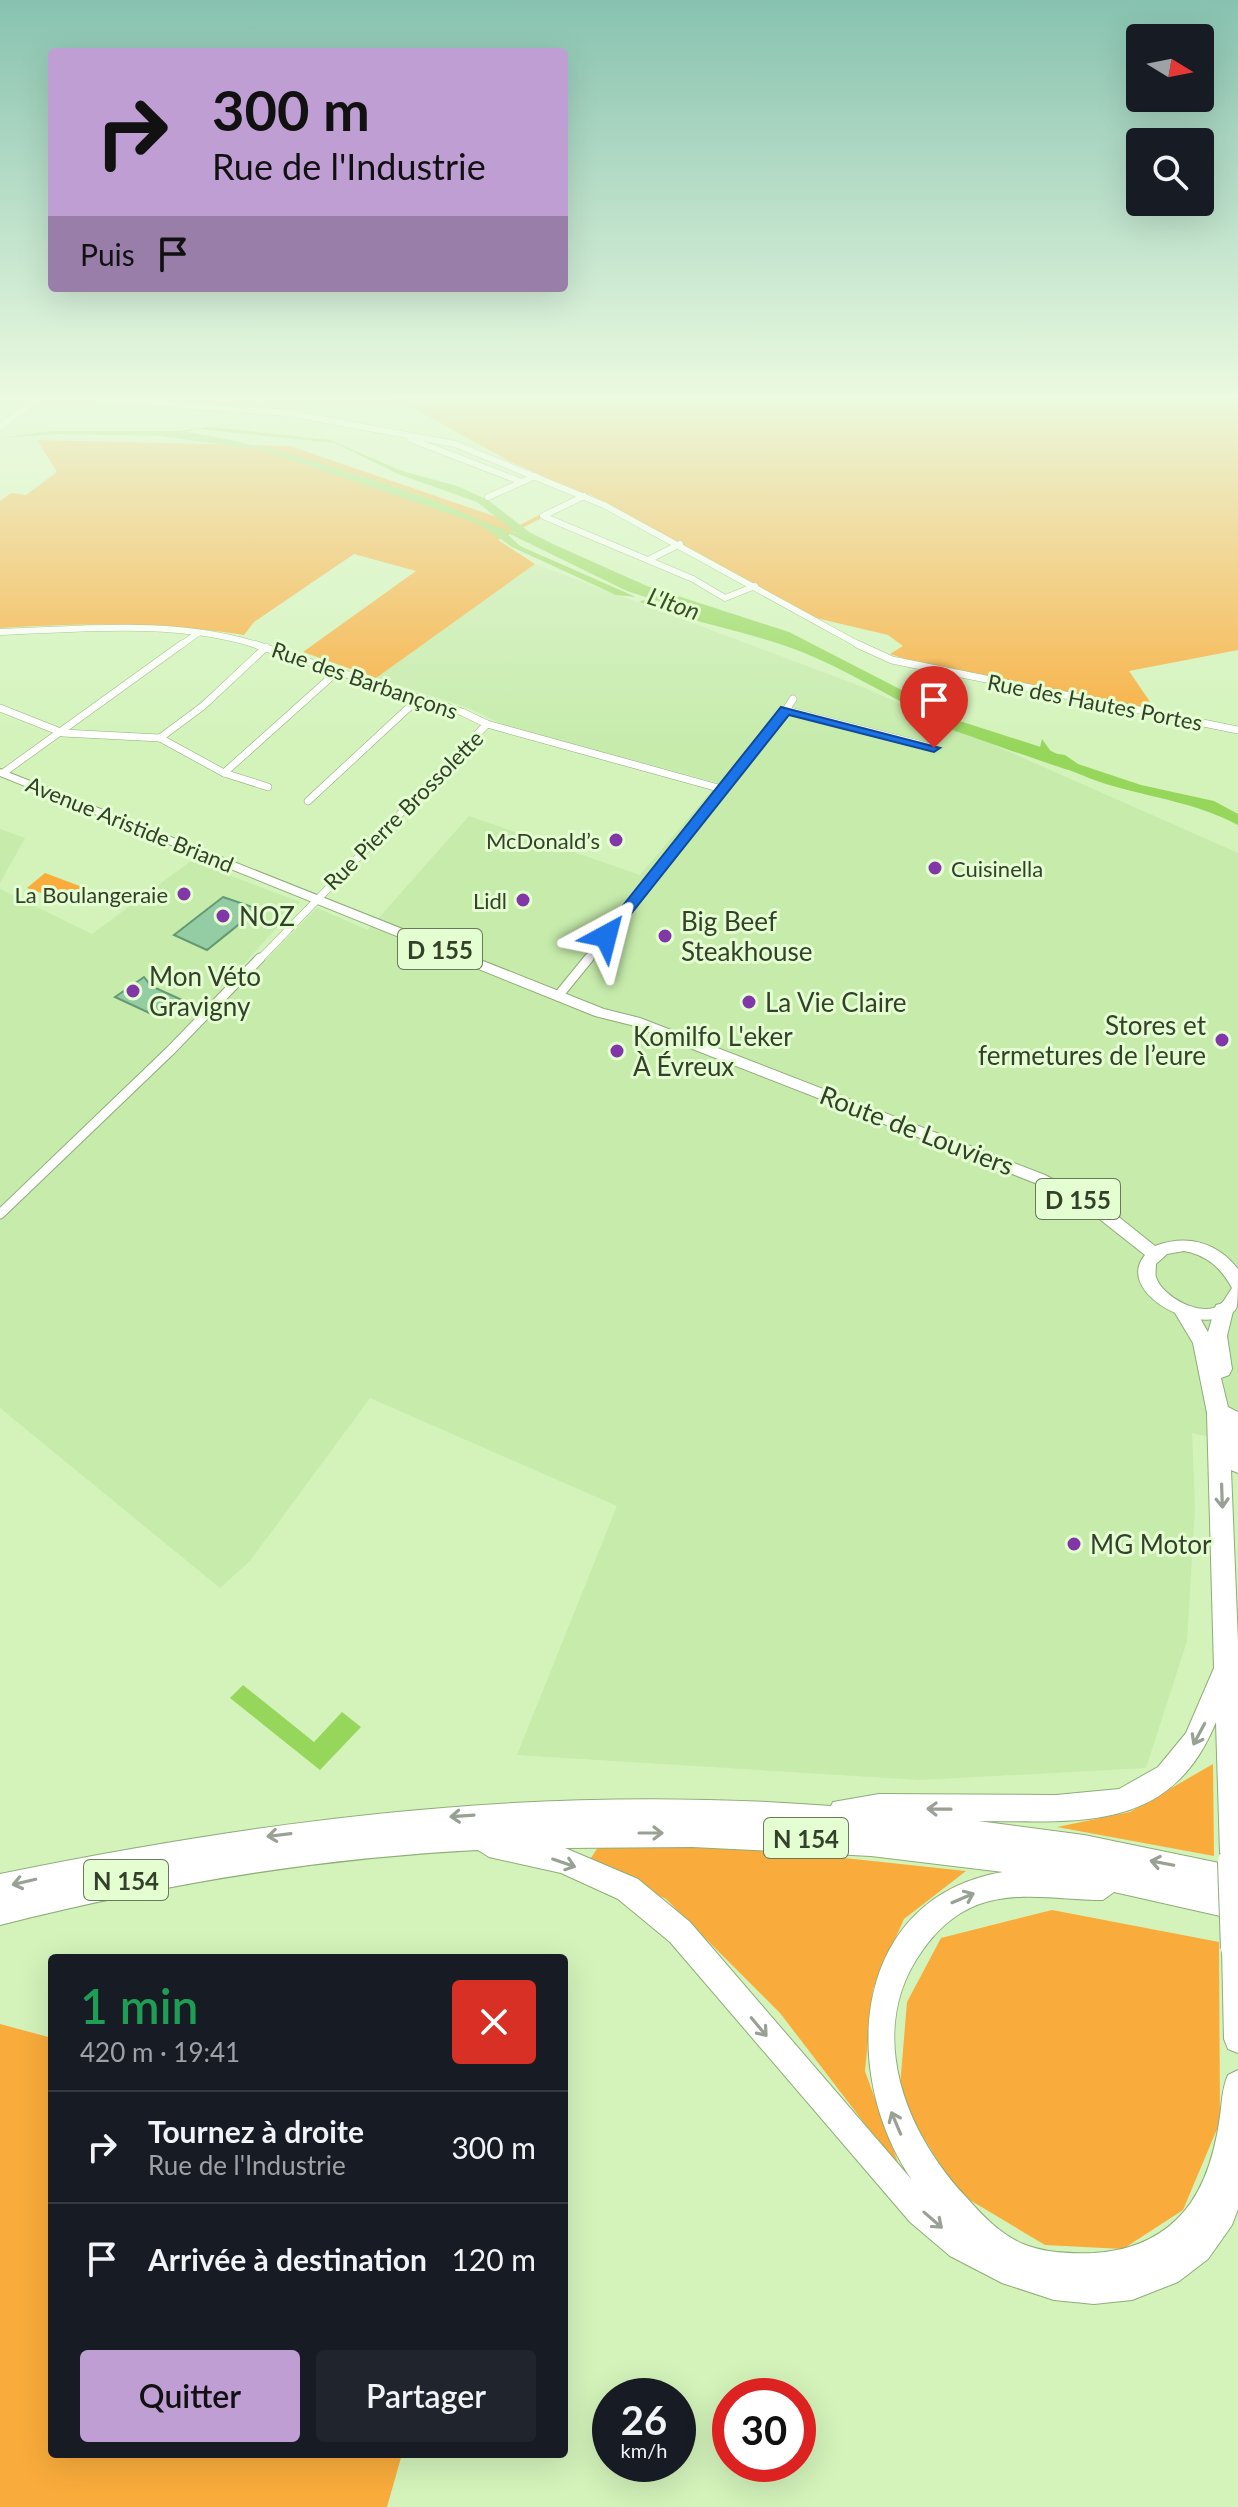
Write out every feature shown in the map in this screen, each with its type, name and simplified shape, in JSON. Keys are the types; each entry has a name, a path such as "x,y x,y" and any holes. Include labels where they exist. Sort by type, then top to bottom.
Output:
{"highway":[{"path":"1223,1311 1217,1336 1238,1463"},
{"path":"1185,1313 1203,1342 1218,1413 1238,2039"},
{"path":"1238,1613 1238,1729"},
{"path":"791,1816 879,1807 1056,1808 1122,1802 1167,1776 1195,1742 1214,1705 1227,1661"},
{"name":"N 154","path":"0,1888 169,1852 357,1825 543,1811 722,1812 791,1816 1082,1848 1238,1880"},
{"name":"N 154","path":"0,1911 187,1868 358,1845 461,1838 712,1833 837,1839 962,1852 1147,1885 1238,1906"},
{"path":"461,1838 562,1860 628,1889 680,1932 894,2183 929,2218 970,2251 1030,2281 1089,2291 1140,2283 1182,2264 1213,2229 1238,2168"},
{"path":"1147,1885 1071,1887 1026,1883 988,1888 953,1901 925,1924 901,1957 887,1993 880,2039 882,2082 895,2125 930,2182 983,2238 1007,2253 1037,2265 1064,2270 1131,2265 1171,2245 1204,2214 1223,2176 1235,2136 1238,2085"}],"main road":[{"name":"Avenue Aristide Briand","path":"1,772 561,992 600,1013 621,1016 799,1084"},
{"name":"Route de Louviers","path":"799,1084 1040,1179 1099,1210 1155,1254"},
{"path":"1238,1284 1227,1264 1206,1250 1177,1246 1155,1254 1149,1261 1148,1280 1163,1301 1185,1313 1204,1315 1223,1311 1238,1292"}],"street":[{"path":"543,516 693,579 725,598 755,586"},
{"name":"Rue des Hautes Portes","path":"624,516 680,544 841,637 906,665 1238,730"},
{"path":"648,560 680,544"},
{"name":"Rue des Barbançons","path":"0,632 99,626 198,633 266,647 462,712 487,724 722,789"},
{"path":"1,772 63,733 198,633"},
{"path":"160,738 203,706 266,647"},
{"path":"224,773 339,670"},
{"path":"308,801 418,699"},
{"path":"561,992 793,699"},
{"path":"0,708 63,733 160,738 224,773 268,787"},
{"path":"786,710 934,748"},
{"name":"Rue Pierre Brossolette","path":"0,1214 171,1050 487,724"}],"shaded area":[{"path":"0,516 494,516 520,525 537,516 545,516 498,540 535,564 376,678 303,652 416,571 354,554 254,622 244,635 122,625 0,628"},
{"path":"629,516 1238,516 1238,650 1129,671 1157,712 930,667 890,654 903,646 888,635 816,618"},
{"path":"535,564 858,685 1238,853 1238,1443 1192,1433 1195,1507 1187,1641 1146,1768 920,1780 517,1755 617,1506 370,1398 250,1561 220,1588 0,1408 0,889 92,934 191,861 300,902 222,988 233,993 317,908 368,930 469,816 640,875 718,783 506,726 469,708 376,678"},
{"path":"0,829 25,838 0,883"},
{"path":"45,873 85,888 67,902 27,888"},
{"path":"1213,1764 1214,1856 1057,1827 1130,1812"},
{"path":"600,1844 779,1851 966,1871 904,1919 873,1989 865,2071 901,2171 780,2013 666,1899 589,1861"},
{"path":"1052,1910 1219,1942 1220,2122 1183,2210 1123,2249 1045,2245 958,2193 899,2098 907,2002 941,1938"},
{"path":"0,2024 48,2037 48,2458 401,2458 387,2507 0,2507"}],"water":[{"path":"456,516 471,516 516,533 495,516 508,516 529,532 647,586 789,632 970,728 967,732 946,723 802,652 639,602 643,600 689,614 627,591 504,531 520,546 636,597 616,595 512,547 479,524"},
{"path":"1042,739 1052,753 1065,755 1078,764 1141,785 1214,801 1238,814 1238,825 1192,807 1097,781 1049,761 1051,756 1038,756"},
{"path":"243,1685 314,1742 342,1712 361,1727 320,1770 230,1698"}],"building":[{"name":"NOZ","path":"223,897 258,909 207,950 174,935"},
{"path":"144,977 151,986 180,999 158,1017 115,997"}],"waterway":[{"name":"L'Iton","path":"938,719 1041,753 1080,770"}],"place":[{"name":"McDonald’s","path":"616,840"},
{"name":"Cuisinella","path":"935,868"},
{"name":"La Boulangeraie","path":"184,894"},
{"name":"Lidl","path":"523,900"},
{"name":"NOZ","path":"223,916"},
{"name":"Big Beef Steakhouse","path":"665,936"},
{"name":"Mon Véto Gravigny","path":"133,991"},
{"name":"La Vie Claire","path":"749,1002"},
{"name":"Stores et fermetures de l’eure","path":"1222,1040"},
{"name":"Komilfo L'eker À Évreux","path":"617,1051"},
{"name":"MG Motor","path":"1074,1544"}],"route":[{"path":"606,936 786,710 934,748"}]}
